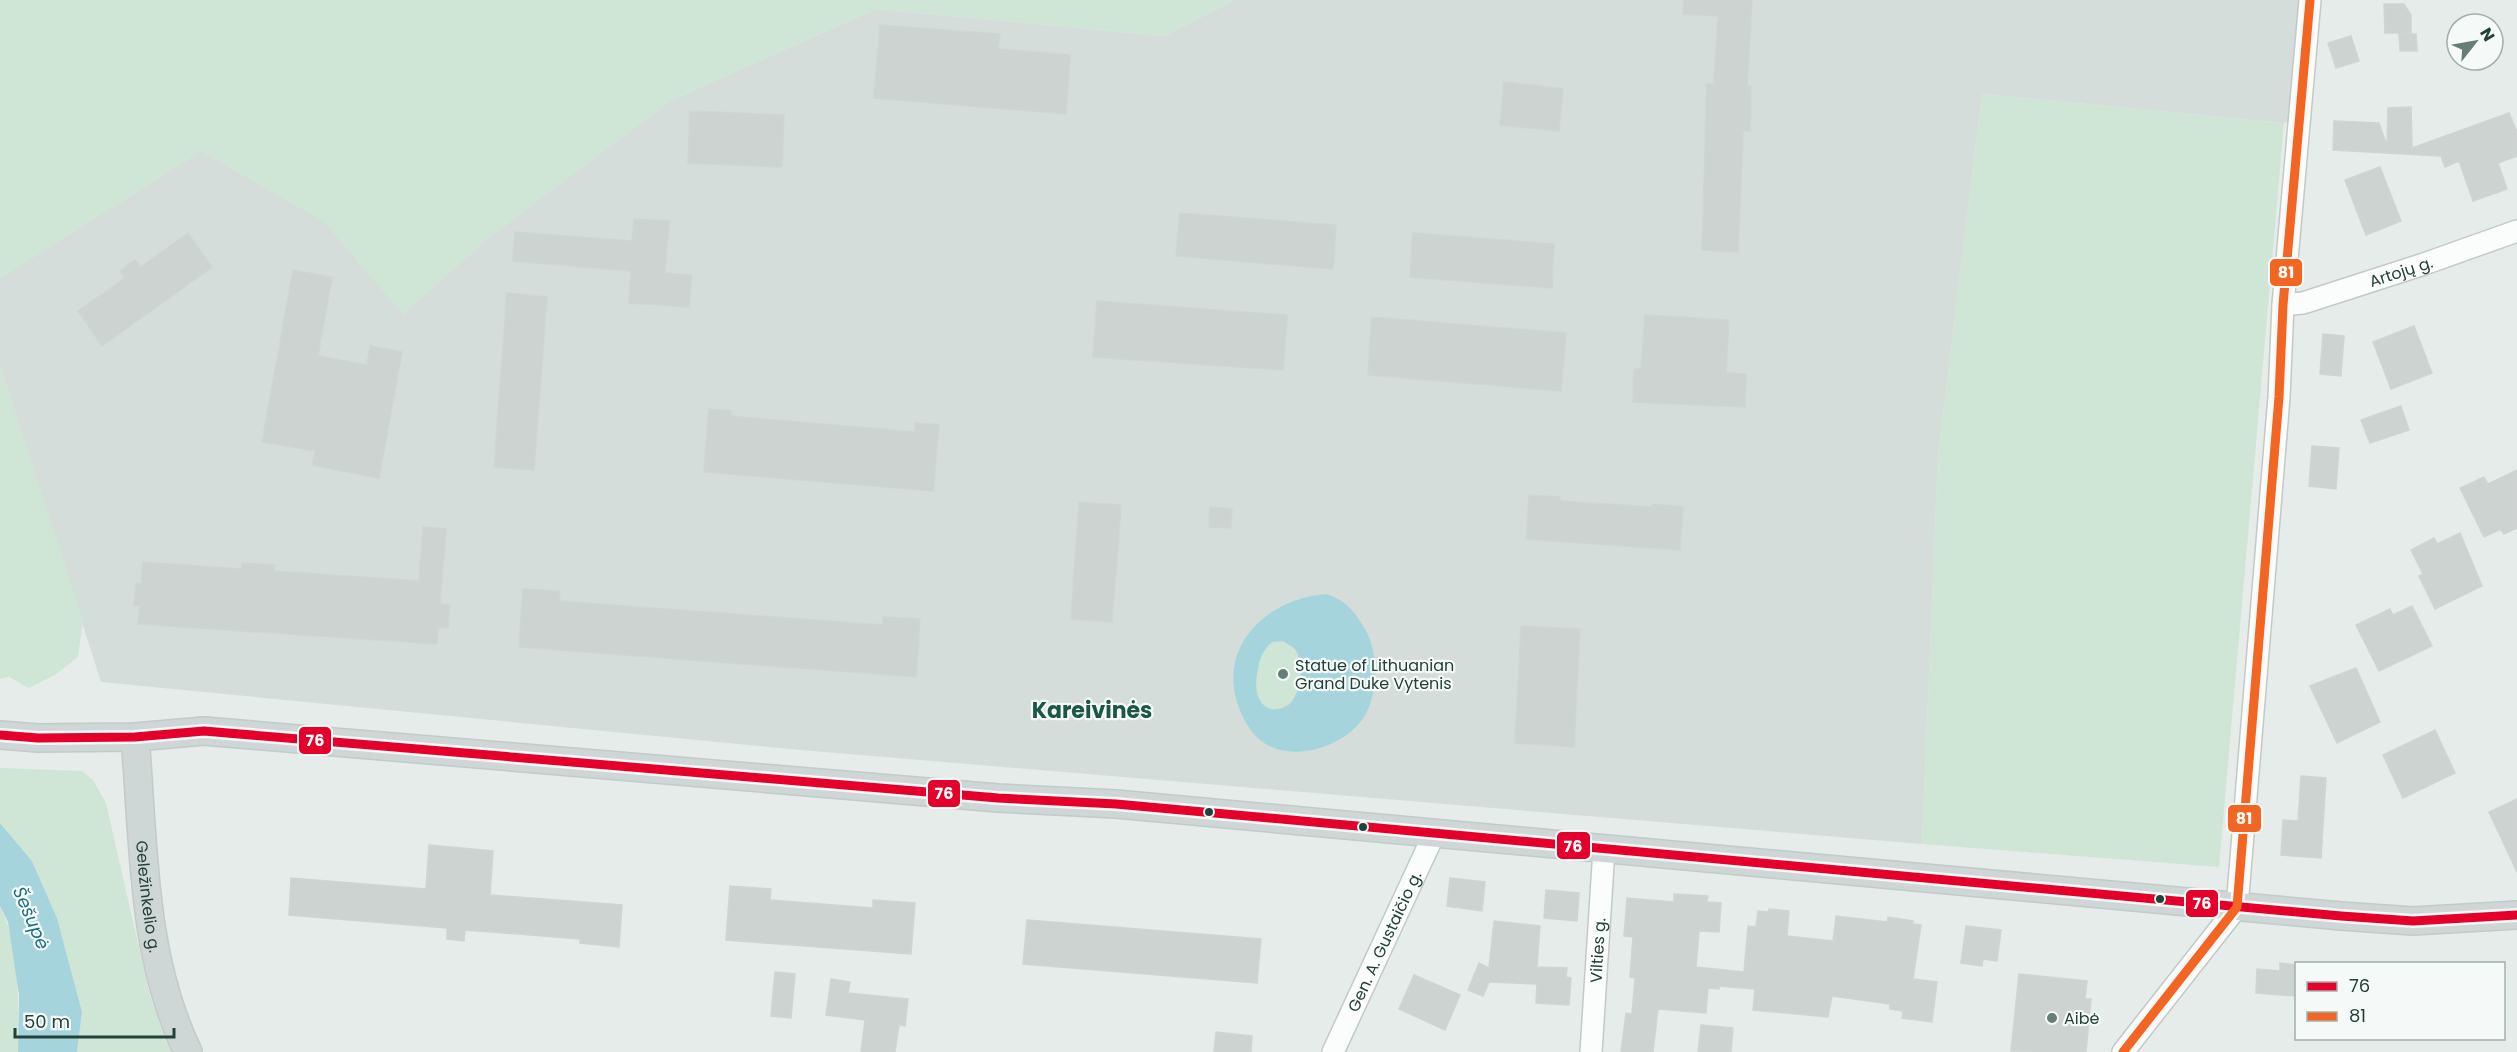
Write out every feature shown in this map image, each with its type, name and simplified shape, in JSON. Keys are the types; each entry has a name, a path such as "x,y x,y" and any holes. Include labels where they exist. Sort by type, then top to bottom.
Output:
{"main road":[{"path":"0,735 38,738 135,737 204,731 998,798 1116,804 2237,907 2414,921 2517,915"},
{"name":"Geležinkelio g.","path":"135,737 147,888 156,959 169,1005 188,1052"}],"street":[{"path":"2123,1052 2237,907 2279,398 2283,305 2310,0"},
{"name":"Artojų g.","path":"2283,305 2303,303 2517,231"},
{"name":"Gen. A. Gustaičio g.","path":"1333,1052 1435,832"},
{"name":"Vilties g.","path":"1590,1052 1604,849"}],"shaded area":[{"path":"1235,0 2310,0 2301,116 2284,123 1982,94 1938,456 1922,844 789,749 101,682 0,365 0,278 201,151 324,221 403,314 488,238 670,101 876,9 1164,36"}],"green space":[{"path":"0,0 1235,0 1164,36 876,9 670,101 488,238 403,314 323,221 201,151 0,278"},
{"path":"1982,94 2284,123 2219,867 1922,844 1938,456"},
{"path":"0,365 83,620 78,657 55,675 29,688 9,677 0,679"},
{"path":"1283,641 1293,648 1301,666 1298,688 1288,704 1280,708 1270,708 1258,697 1257,667 1264,649 1269,644"},
{"path":"0,768 82,771 93,780 106,803 150,996 172,1052 77,1052 82,1012 57,918 32,861 0,823"},
{"path":"0,906 7,923 15,959 18,996 18,1052 0,1052"}],"water":[{"path":"1326,594 1339,600 1354,612 1370,639 1375,661 1375,685 1369,707 1354,729 1325,746 1308,751 1291,752 1261,741 1250,729 1238,704 1233,681 1236,659 1245,639 1259,622 1278,608 1301,599","holes":["1283,641 1295,649 1298,655 1300,679 1296,696 1292,702 1279,709 1272,709 1266,707 1258,697 1256,683 1258,670 1261,657 1268,645 1272,642"]},
{"name":"Šešupė","path":"0,823 32,861 57,918 82,1012 77,1052 18,1052 19,995 8,922 0,906"}],"building":[{"path":"1684,0 1752,0 1747,86 1751,86 1750,131 1743,130 1738,252 1702,250 1707,84 1714,84 1718,16 1683,14"},
{"path":"2384,4 2404,4 2411,15 2411,33 2385,33"},
{"path":"880,25 1000,34 998,49 1070,55 1066,114 874,98"},
{"path":"2399,34 2416,34 2417,51 2400,51"},
{"path":"2351,36 2359,61 2336,68 2328,43"},
{"path":"1504,82 1563,89 1559,131 1500,125"},
{"path":"2411,107 2412,148 2509,113 2517,132 2517,156 2498,163 2507,189 2473,201 2459,161 2445,167 2441,156 2333,150 2334,121 2379,123 2387,146 2388,108"},
{"path":"690,111 784,115 782,167 688,163"},
{"path":"2380,167 2401,221 2366,235 2345,180"},
{"path":"1180,213 1336,225 1333,269 1176,256"},
{"path":"634,219 669,221 665,273 692,275 689,307 629,303 631,271 513,261 515,232 632,241"},
{"path":"188,233 212,267 102,346 78,311 125,278 120,271 135,260 141,267"},
{"path":"1413,233 1554,244 1552,288 1410,277"},
{"path":"293,270 332,277 318,356 367,365 370,346 402,352 379,478 312,465 315,451 262,442"},
{"path":"507,293 547,297 534,470 494,467"},
{"path":"1097,301 1287,315 1283,370 1093,357"},
{"path":"1645,315 1729,320 1726,373 1746,374 1745,407 1633,402 1634,369 1641,369"},
{"path":"1372,317 1566,333 1561,391 1368,375"},
{"path":"2414,326 2432,373 2391,389 2373,342"},
{"path":"2323,334 2344,336 2341,376 2320,374"},
{"path":"2401,406 2409,430 2370,443 2361,420"},
{"path":"709,409 731,411 730,416 915,432 915,423 939,425 933,491 704,472"},
{"path":"2312,446 2339,448 2336,489 2309,486"},
{"path":"2517,470 2517,528 2504,534 2501,529 2484,537 2460,488 2484,477 2488,484"},
{"path":"1529,495 1560,497 1560,501 1683,507 1680,550 1526,539"},
{"path":"1079,502 1121,505 1112,622 1071,619"},
{"path":"1210,507 1232,509 1231,528 1209,527"},
{"path":"423,527 446,529 440,604 450,605 448,628 438,627 437,644 138,624 140,606 134,605 136,583 141,584 143,562 242,569 242,563 275,565 274,571 419,581"},
{"path":"2460,533 2482,586 2435,609 2419,576 2423,574 2411,550 2434,538 2437,544"},
{"path":"523,589 560,591 559,601 883,625 883,617 920,619 916,677 519,647"},
{"path":"2412,606 2432,646 2379,671 2356,625 2390,609 2393,615"},
{"path":"1521,626 1580,629 1574,747 1515,743"},
{"path":"2356,668 2380,722 2337,743 2310,686"},
{"path":"2435,730 2455,773 2403,798 2383,755"},
{"path":"2301,776 2326,778 2321,858 2281,855 2283,820 2298,821"},
{"path":"2517,799 2517,872 2489,812"},
{"path":"429,845 493,851 490,895 622,905 619,947 580,943 580,939 465,930 464,941 447,939 447,928 289,915 291,878 426,889"},
{"path":"1450,878 1485,882 1482,911 1447,906"},
{"path":"730,886 771,889 770,900 873,908 873,900 915,903 911,954 726,940"},
{"path":"1546,890 1579,893 1577,921 1544,918"},
{"path":"1674,894 1708,896 1707,902 1721,903 1719,932 1699,931 1696,967 1744,972 1748,926 1756,927 1758,911 1768,912 1769,909 1789,911 1787,936 1833,941 1836,916 1887,922 1888,917 1913,921 1913,924 1921,925 1913,979 1937,982 1932,1022 1902,1018 1903,1011 1890,1009 1890,1004 1832,996 1828,1017 1753,1010 1755,989 1719,986 1719,989 1708,988 1706,1013 1658,1009 1653,1052 1621,1052 1626,1013 1632,1014 1635,978 1630,977 1633,937 1624,936 1627,898 1674,902"},
{"path":"1027,920 1261,939 1257,983 1023,964"},
{"path":"1494,921 1540,926 1537,967 1567,968 1566,977 1571,978 1569,1005 1536,1003 1537,984 1489,982 1483,996 1468,990 1479,963 1489,968"},
{"path":"1966,926 2001,930 1997,961 1983,959 1982,966 1961,963"},
{"path":"2280,963 2295,965 2295,996 2256,993 2257,969 2280,971"},
{"path":"775,972 795,974 791,1018 771,1016"},
{"path":"2019,974 2087,981 2085,999 2091,999 2086,1052 2011,1051"},
{"path":"1414,975 1460,995 1445,1030 1399,1009"},
{"path":"831,979 850,982 848,993 908,999 905,1026 899,1025 895,1052 861,1052 865,1020 826,1015"},
{"path":"1701,1025 1733,1028 1731,1052 1698,1052"},
{"path":"1216,1032 1252,1036 1251,1052 1214,1052"}],"transit line":[{"name":"81","path":"2123,1052 2237,907 2279,397 2283,305 2310,0"},
{"name":"76","path":"0,735 38,738 135,737 204,731 998,798 1116,804 2341,916 2413,921 2517,915"}],"place":[{"name":"Statue of Lithuanian Grand Duke Vytenis","path":"1283,674"},
{"name":"Aibė","path":"2052,1018"}],"district":[{"name":"Kareivinės","path":"1092,710"}]}
